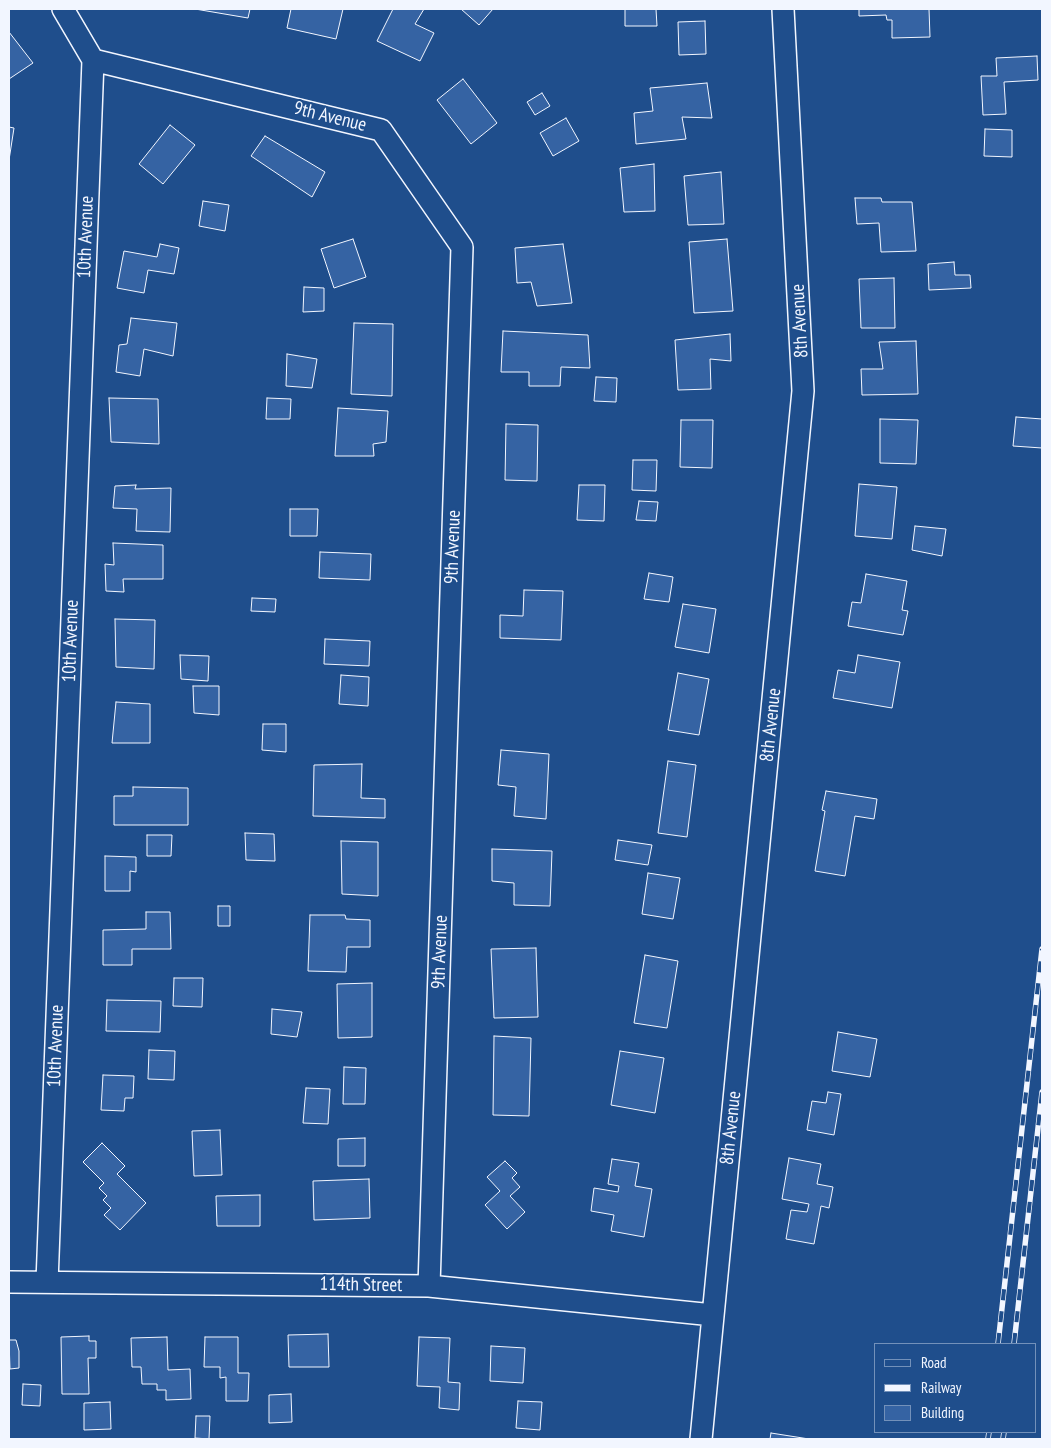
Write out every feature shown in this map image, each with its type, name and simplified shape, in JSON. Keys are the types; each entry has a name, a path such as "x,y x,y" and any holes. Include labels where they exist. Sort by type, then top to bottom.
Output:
{"street":[{"path":"63,9 93,60"},
{"name":"8th Avenue","path":"701,1439 803,391 783,9"},
{"name":"10th Avenue","path":"47,1282 93,60"},
{"name":"9th Avenue","path":"93,60 381,130 462,247 429,1286"},
{"name":"114th Street","path":"9,1282 429,1286 713,1314"}],"building":[{"path":"195,9 250,9 248,18"},
{"path":"291,9 343,9 336,39 287,28"},
{"path":"393,9 424,9 415,24 434,33 420,61 377,41"},
{"path":"461,9 493,9 479,25"},
{"path":"625,9 656,9 657,26 625,26"},
{"path":"859,9 929,9 930,37 892,38 892,20 887,20 886,15 859,16"},
{"path":"705,21 706,54 679,55 678,22"},
{"path":"9,32 33,63 9,79"},
{"path":"1037,56 1038,80 1004,82 1006,114 983,115 981,76 997,76 996,58"},
{"path":"463,79 497,123 471,144 437,100"},
{"path":"707,83 712,118 682,117 686,139 636,144 634,113 653,111 650,88"},
{"path":"542,93 550,106 535,115 527,102"},
{"path":"566,118 579,141 553,156 540,133"},
{"path":"170,125 195,145 163,184 139,164"},
{"path":"9,127 14,128 9,160"},
{"path":"985,129 1012,130 1012,157 984,156"},
{"path":"265,136 325,172 312,197 251,156"},
{"path":"654,164 655,211 624,212 620,168"},
{"path":"721,172 724,224 688,225 684,176"},
{"path":"855,198 881,198 882,202 912,202 916,251 881,252 879,223 857,224"},
{"path":"203,201 229,205 225,231 199,226"},
{"path":"353,239 366,277 334,288 321,249"},
{"path":"727,239 733,311 694,313 689,242"},
{"path":"160,244 179,248 174,274 148,270 144,293 117,288 124,251 157,257"},
{"path":"563,244 572,303 537,306 531,282 517,283 515,248"},
{"path":"954,262 955,275 970,275 971,288 929,290 928,264"},
{"path":"894,278 895,328 861,328 859,279"},
{"path":"304,287 324,288 324,311 303,312"},
{"path":"131,318 177,323 173,356 144,349 140,376 116,372 119,345 127,344"},
{"path":"354,323 393,324 392,396 351,394"},
{"path":"503,331 588,335 590,368 561,367 560,386 529,386 529,372 501,372"},
{"path":"730,334 731,361 710,359 711,389 678,390 675,340"},
{"path":"916,341 918,394 862,395 861,369 883,369 879,342"},
{"path":"287,354 317,359 312,388 286,386"},
{"path":"596,377 617,378 616,402 594,401"},
{"path":"109,398 158,399 159,444 111,442"},
{"path":"267,398 291,399 290,419 266,419"},
{"path":"338,408 388,411 386,442 373,444 374,456 335,456"},
{"path":"1016,417 1042,419 1042,448 1013,446"},
{"path":"880,419 918,420 916,464 880,463"},
{"path":"681,420 713,420 712,468 680,467"},
{"path":"506,424 538,425 537,481 505,480"},
{"path":"633,460 657,460 656,491 632,490"},
{"path":"859,484 897,487 892,539 855,536"},
{"path":"136,485 135,489 171,488 170,532 136,531 137,509 113,508 115,486"},
{"path":"579,485 605,485 604,521 577,520"},
{"path":"639,501 658,502 656,521 636,520"},
{"path":"290,509 318,509 317,536 290,536"},
{"path":"915,526 946,529 942,556 912,550"},
{"path":"113,543 163,545 163,579 123,579 124,592 106,591 105,564 114,565"},
{"path":"320,552 371,554 370,580 319,578"},
{"path":"649,573 673,577 669,602 644,599"},
{"path":"866,574 907,581 902,610 908,611 903,635 848,626 852,602 861,603"},
{"path":"524,590 563,591 561,640 500,638 500,615 523,616"},
{"path":"252,598 276,599 275,612 251,611"},
{"path":"683,604 716,609 709,653 675,647"},
{"path":"115,619 155,620 154,669 116,667"},
{"path":"325,639 370,641 369,666 324,664"},
{"path":"180,655 209,656 208,681 181,679"},
{"path":"858,655 900,662 892,708 833,698 838,670 855,673"},
{"path":"678,673 709,679 699,735 668,730"},
{"path":"341,675 369,677 368,706 339,704"},
{"path":"193,686 219,686 219,715 194,713"},
{"path":"116,702 150,704 150,743 112,743"},
{"path":"263,724 286,724 286,752 262,750"},
{"path":"501,750 549,754 546,819 514,816 516,787 498,785"},
{"path":"668,761 696,765 687,837 658,833"},
{"path":"362,764 361,798 385,799 385,818 313,816 314,765"},
{"path":"133,787 188,788 188,825 114,825 114,796 133,796"},
{"path":"826,791 877,799 874,819 855,816 845,876 815,871 825,811 822,810"},
{"path":"245,833 274,834 275,861 246,860"},
{"path":"147,835 172,835 171,856 147,856"},
{"path":"618,840 652,845 648,865 615,860"},
{"path":"341,841 378,842 378,896 342,894"},
{"path":"492,849 552,851 550,906 514,905 514,883 492,881"},
{"path":"105,856 136,857 136,872 130,871 130,891 105,891"},
{"path":"648,873 680,878 673,919 642,914"},
{"path":"218,906 230,906 230,926 218,926"},
{"path":"146,912 170,912 171,949 132,949 132,965 103,965 103,930 146,929"},
{"path":"310,915 345,915 346,919 370,920 370,947 347,947 346,972 308,971"},
{"path":"536,948 538,1017 494,1018 491,949"},
{"path":"645,955 678,961 667,1028 634,1023"},
{"path":"174,978 203,978 202,1007 173,1006"},
{"path":"372,983 372,1037 338,1038 337,984"},
{"path":"107,1000 161,1001 160,1032 106,1031"},
{"path":"272,1009 302,1012 297,1037 271,1034"},
{"path":"838,1032 877,1039 870,1077 832,1071"},
{"path":"494,1036 531,1038 529,1116 493,1115"},
{"path":"149,1050 175,1051 174,1080 148,1079"},
{"path":"620,1051 664,1058 655,1113 611,1105"},
{"path":"344,1067 366,1068 365,1104 343,1104"},
{"path":"103,1075 134,1076 133,1098 125,1098 124,1111 101,1110"},
{"path":"306,1088 330,1089 328,1124 303,1123"},
{"path":"828,1092 841,1094 834,1135 807,1130 812,1101 826,1103"},
{"path":"220,1130 222,1175 194,1176 192,1131"},
{"path":"365,1138 365,1166 338,1166 338,1139"},
{"path":"102,1143 125,1166 117,1174 146,1203 120,1230 104,1215 111,1208 103,1200 107,1196 99,1188 104,1183 83,1162"},
{"path":"789,1158 821,1164 817,1184 833,1187 829,1208 821,1206 814,1244 786,1239 791,1210 807,1212 809,1204 782,1199"},
{"path":"612,1159 639,1163 635,1186 652,1189 644,1237 611,1231 614,1215 591,1211 594,1188 618,1192 619,1186 608,1184"},
{"path":"505,1161 517,1173 512,1178 520,1187 510,1196 525,1212 507,1229 485,1205 500,1191 487,1177"},
{"path":"369,1179 370,1218 314,1220 313,1181"},
{"path":"260,1195 260,1226 217,1226 216,1196"},
{"path":"328,1334 329,1367 289,1367 288,1335"},
{"path":"89,1336 89,1341 96,1341 96,1358 88,1358 89,1394 62,1394 61,1337"},
{"path":"167,1337 168,1370 190,1369 191,1399 166,1400 166,1390 157,1390 157,1384 142,1384 141,1367 132,1367 131,1338"},
{"path":"205,1337 238,1337 238,1373 249,1373 248,1401 226,1401 226,1377 220,1378 220,1367 204,1367"},
{"path":"419,1337 450,1338 448,1382 460,1383 459,1410 439,1408 440,1387 417,1386"},
{"path":"9,1340 16,1340 19,1351 19,1368 10,1369"},
{"path":"491,1346 525,1348 523,1383 490,1381"},
{"path":"23,1384 41,1385 40,1406 22,1405"},
{"path":"291,1394 292,1422 269,1423 269,1395"},
{"path":"518,1401 542,1402 540,1430 516,1428"},
{"path":"110,1402 111,1429 84,1430 84,1403"},
{"path":"196,1416 210,1416 209,1439 195,1438"},
{"path":"771,1433 809,1439 770,1439"}],"railway":[{"path":"998,1343 1042,949"},
{"path":"1014,1343 1042,1092"},
{"path":"988,1439 989,1433"},
{"path":"1003,1439 1004,1433"}]}
